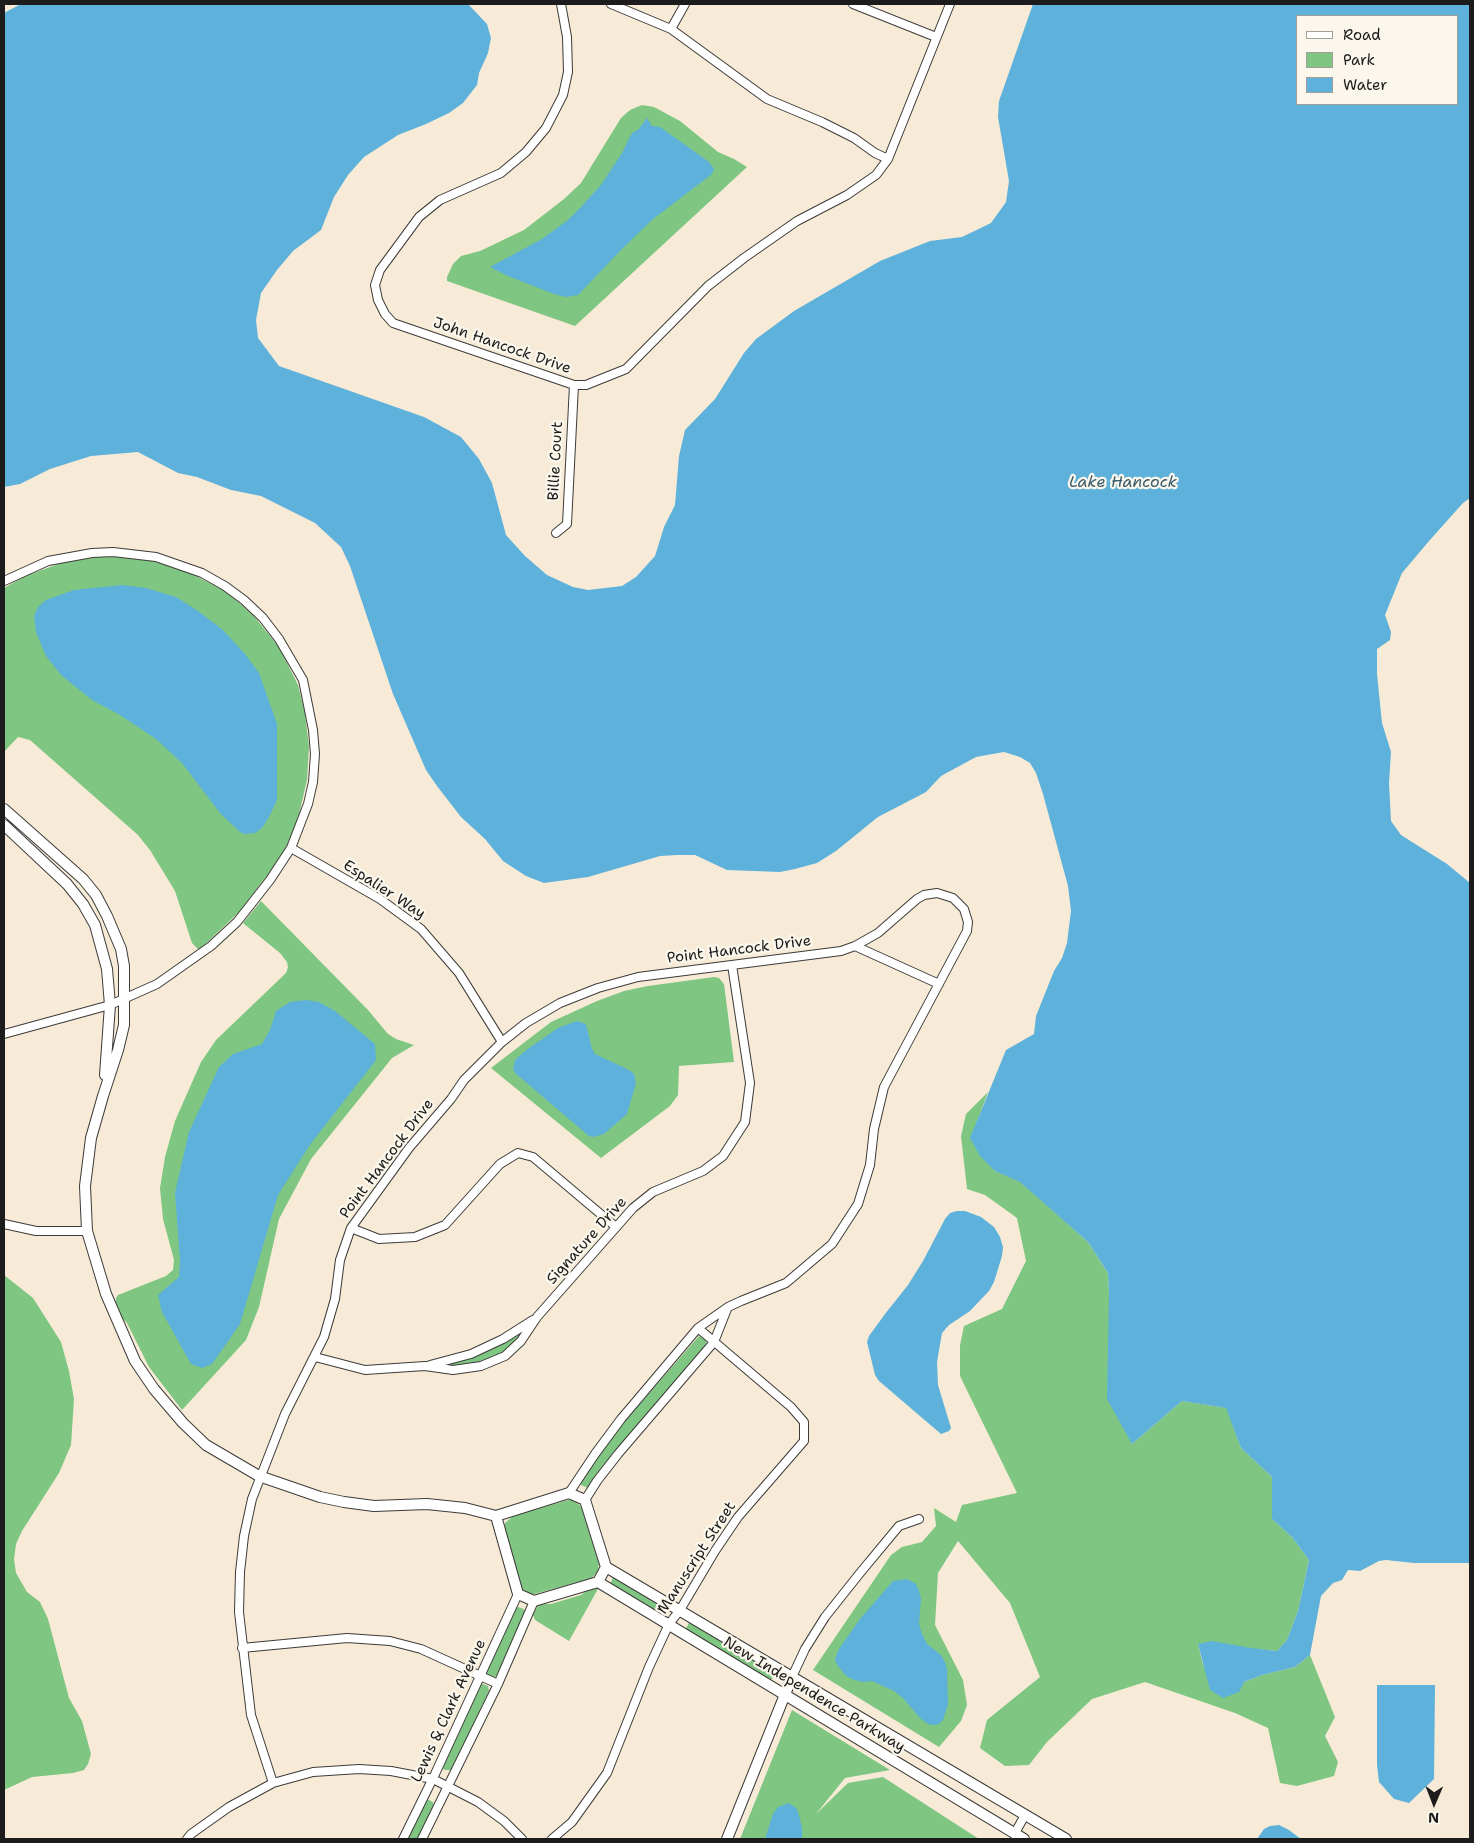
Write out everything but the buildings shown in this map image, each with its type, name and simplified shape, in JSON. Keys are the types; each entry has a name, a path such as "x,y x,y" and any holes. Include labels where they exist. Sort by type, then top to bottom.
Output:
{"street":[{"name":"John Hancock Drive","path":"561,4 567,37 568,72 563,95 546,128 526,152 501,173 440,200 419,218 380,270 375,285 378,300 384,314 393,323 574,385 586,384 626,369 708,286 736,263 797,221 847,195 876,175 888,159 950,4"},
{"path":"611,4 671,29 767,99 822,122 854,138 876,154 888,159"},
{"path":"671,29 685,4"},
{"path":"853,4 936,37"},
{"name":"Billie Court","path":"556,533 567,524 574,385"},
{"path":"4,580 48,561 70,556 114,552 136,553 171,561 202,573 225,586 262,618 279,639 302,680 313,730 315,754 313,782 308,804 291,848 270,880 243,915 211,946 157,984 110,1005 4,1034"},
{"path":"4,809 84,879 108,916 121,950 124,966 124,1025 91,1138 85,1186 87,1231 110,1302 134,1361 154,1389 183,1423 206,1445 259,1476 320,1497 374,1506 427,1504 465,1508 496,1516 569,1493 585,1500 606,1567 598,1582 534,1601 518,1594 496,1516"},
{"path":"4,825 67,884 83,904 95,925 108,969 110,1005 108,1056 103,1096"},
{"name":"Espalier Way","path":"291,848 380,900 421,929 460,973 502,1042"},
{"name":"Point Hancock Drive","path":"273,1783 251,1716 242,1648 239,1612 240,1572 246,1527 259,1476 285,1414 324,1337 335,1299 340,1260 351,1228 410,1148 451,1099 464,1080 502,1042 526,1023 552,1008 598,988 638,977 826,953 855,946 878,933 924,895 937,893 953,898 958,902 966,915 967,930 884,1087 874,1129 870,1165 858,1204 832,1244 786,1283 741,1300 698,1328 621,1419 569,1493"},
{"path":"855,946 939,984"},
{"name":"Signature Drive","path":"425,1366 454,1370 482,1366 505,1356 521,1341 537,1317 633,1208 653,1192 703,1171 724,1156 745,1122 750,1083 732,964"},
{"path":"351,1228 379,1238 415,1237 445,1226 500,1164 518,1153 533,1157 616,1227"},
{"path":"4,1224 36,1231 87,1231"},
{"path":"585,1500 618,1454 714,1342 728,1307"},
{"name":"Signature Drive","path":"315,1357 365,1370 425,1366 471,1354 503,1339 537,1317"},
{"name":"Manuscript Street","path":"552,1839 572,1822 607,1773 649,1667 669,1624 680,1610 715,1551 738,1517 804,1441 804,1422 791,1406 698,1328"},
{"path":"727,1839 805,1649 825,1617 899,1526 919,1519"},
{"name":"New Independence Parkway","path":"606,1567 1066,1839"},
{"name":"New Independence Parkway","path":"598,1582 1019,1837 1025,1815"},
{"name":"Lewis & Clark Avenue","path":"403,1839 433,1779 518,1594"},
{"name":"Lewis & Clark Avenue","path":"422,1839 498,1684 534,1601"},
{"path":"242,1648 347,1638 390,1641 421,1649 498,1684"},
{"path":"187,1839 191,1834 229,1807 273,1783 313,1772 359,1769 391,1771 433,1779 478,1802 522,1839"}],"green space":[{"path":"642,105 654,107 680,121 718,152 747,167 575,326 447,281 453,264 461,256 480,251 524,230 564,199 581,183 621,118 630,110"},
{"path":"120,556 152,561 186,571 223,590 237,601 253,615 279,647 298,685 305,713 309,747 307,780 297,823 286,847 272,869 239,912 199,950 192,943 175,891 150,850 138,835 30,740 18,737 4,752 4,588 25,576 61,563 98,557"},
{"path":"261,901 368,1010 388,1034 414,1045 392,1058 311,1159 279,1219 259,1307 246,1340 182,1410 149,1367 127,1323 121,1317 116,1304 116,1298 118,1295 166,1276 173,1270 174,1260 163,1219 160,1188 165,1157 175,1121 201,1062 216,1040 286,973 287,962 280,953 243,923"},
{"path":"714,977 719,978 724,984 734,1062 679,1066 678,1095 670,1106 601,1158 491,1068 551,1022 597,1001 624,991 648,986"},
{"path":"988,1092 971,1138 995,1171 1020,1181 1088,1242 1108,1273 1109,1294 1132,1444 1182,1401 1227,1408 1241,1448 1272,1477 1272,1519 1292,1537 1309,1560 1298,1611 1287,1640 1277,1651 1198,1644 1203,1665 1244,1682 1262,1675 1295,1667 1310,1655 1335,1717 1325,1736 1338,1762 1334,1776 1297,1786 1280,1783 1268,1728 1235,1713 1145,1682 1092,1699 1047,1742 1029,1765 1005,1766 980,1748 987,1720 1040,1677 1010,1603 958,1541 938,1573 935,1625 963,1680 967,1705 961,1721 939,1747 813,1670 891,1555 902,1547 922,1542 936,1526 934,1508 956,1522 962,1505 1017,1493 960,1376 960,1345 964,1326 1002,1309 1026,1261 1017,1218 985,1195 967,1189 961,1136 966,1114"},
{"path":"4,1275 33,1298 61,1342 69,1371 74,1399 71,1445 59,1473 22,1531 16,1544 14,1559 16,1573 27,1592 40,1602 48,1619 69,1698 82,1721 91,1754 84,1770 73,1773 32,1777 4,1790"},
{"path":"528,1326 524,1334 495,1357 473,1364 459,1366 444,1365"},
{"path":"699,1336 706,1340 706,1345 615,1452 588,1488 581,1485 580,1482 605,1444"},
{"path":"572,1499 582,1507 599,1563 598,1571 592,1578 531,1595 521,1588 504,1527 505,1523 513,1516"},
{"path":"613,1577 663,1606 659,1612 657,1613 610,1585"},
{"path":"599,1587 569,1641 535,1620 533,1615 539,1604 551,1604 581,1595 589,1589"},
{"path":"515,1608 524,1609 526,1613 496,1676 492,1678 485,1674"},
{"path":"690,1621 775,1672 772,1679 770,1681 685,1630"},
{"path":"480,1683 488,1686 489,1691 451,1770 445,1770 441,1768"},
{"path":"792,1710 890,1770 845,1778 816,1814 848,1783 883,1777 979,1839 740,1839"},
{"path":"427,1799 433,1802 434,1805 418,1839 404,1839"}],"water":[{"name":"Lake Hancock","path":"21,4 468,4 487,24 491,38 488,53 479,73 477,85 463,103 449,113 398,135 364,157 348,175 334,197 321,230 293,251 261,293 256,320 258,338 279,366 424,417 461,437 479,459 492,483 506,535 525,556 547,575 573,587 588,590 622,586 636,577 655,556 664,527 675,505 679,456 685,430 715,399 744,353 756,339 794,311 880,261 930,241 962,237 991,223 1006,202 1009,181 998,117 999,101 1033,4 1470,4 1470,498 1463,503 1402,573 1385,615 1391,632 1390,640 1377,649 1377,674 1382,723 1391,752 1389,783 1391,821 1401,835 1447,864 1470,883 1470,1563 1414,1563 1386,1560 1379,1561 1360,1571 1348,1570 1342,1580 1333,1583 1321,1596 1310,1655 1295,1667 1262,1675 1244,1682 1239,1692 1223,1698 1210,1690 1198,1644 1212,1641 1277,1651 1287,1640 1298,1611 1309,1560 1292,1537 1272,1519 1272,1477 1241,1448 1226,1408 1182,1401 1132,1444 1107,1399 1108,1273 1088,1242 1020,1182 995,1171 980,1156 970,1138 1006,1050 1034,1034 1036,1016 1067,943 1071,911 1068,886 1043,794 1036,773 1030,763 1020,757 1004,752 976,757 941,776 926,792 878,817 836,851 817,863 795,869 780,872 727,870 695,855 677,855 660,856 588,877 544,883 526,876 503,861 485,839 461,817 426,770 393,694 350,566 341,547 315,523 261,496 231,490 197,477 178,473 138,452 91,456 50,469 20,484 4,487 4,13"},
{"path":"647,118 652,126 660,127 709,162 714,169 712,174 653,219 578,295 566,297 554,294 490,267 542,239 568,220 601,185 622,153 632,133 638,130"},
{"path":"122,585 146,588 176,597 198,611 223,630 259,673 277,724 277,800 262,828 255,833 244,834 240,832 220,813 182,763 156,739 120,715 92,700 61,675 46,656 36,632 34,616 38,607 46,600 74,590"},
{"path":"306,1000 319,1002 335,1011 375,1044 376,1060 309,1146 278,1195 240,1324 212,1364 202,1368 191,1364 162,1312 158,1295 179,1277 180,1260 175,1193 189,1132 219,1067 233,1054 262,1044 270,1030 276,1011 290,1002"},
{"path":"577,1021 586,1024 595,1054 629,1070 634,1074 636,1083 627,1114 604,1134 593,1137 589,1136 515,1073 513,1069 515,1060 525,1051 558,1028"},
{"path":"965,1211 981,1217 994,1227 1003,1247 994,1282 989,1291 970,1311 949,1325 942,1333 937,1362 938,1385 951,1428 949,1431 941,1434 879,1381 875,1375 867,1342 869,1336 908,1285 945,1219 950,1213"},
{"path":"907,1579 916,1584 921,1598 919,1624 922,1634 927,1644 941,1655 947,1669 948,1704 943,1720 939,1724 928,1724 894,1691 872,1681 854,1680 845,1675 835,1659 839,1649 860,1619 893,1581"},
{"path":"1377,1685 1435,1685 1434,1779 1409,1803 1394,1799 1379,1782 1377,1765"},
{"path":"789,1803 797,1809 802,1827 802,1839 765,1839 773,1814 778,1807"},
{"path":"1279,1825 1301,1839 1257,1839 1264,1829"}]}
